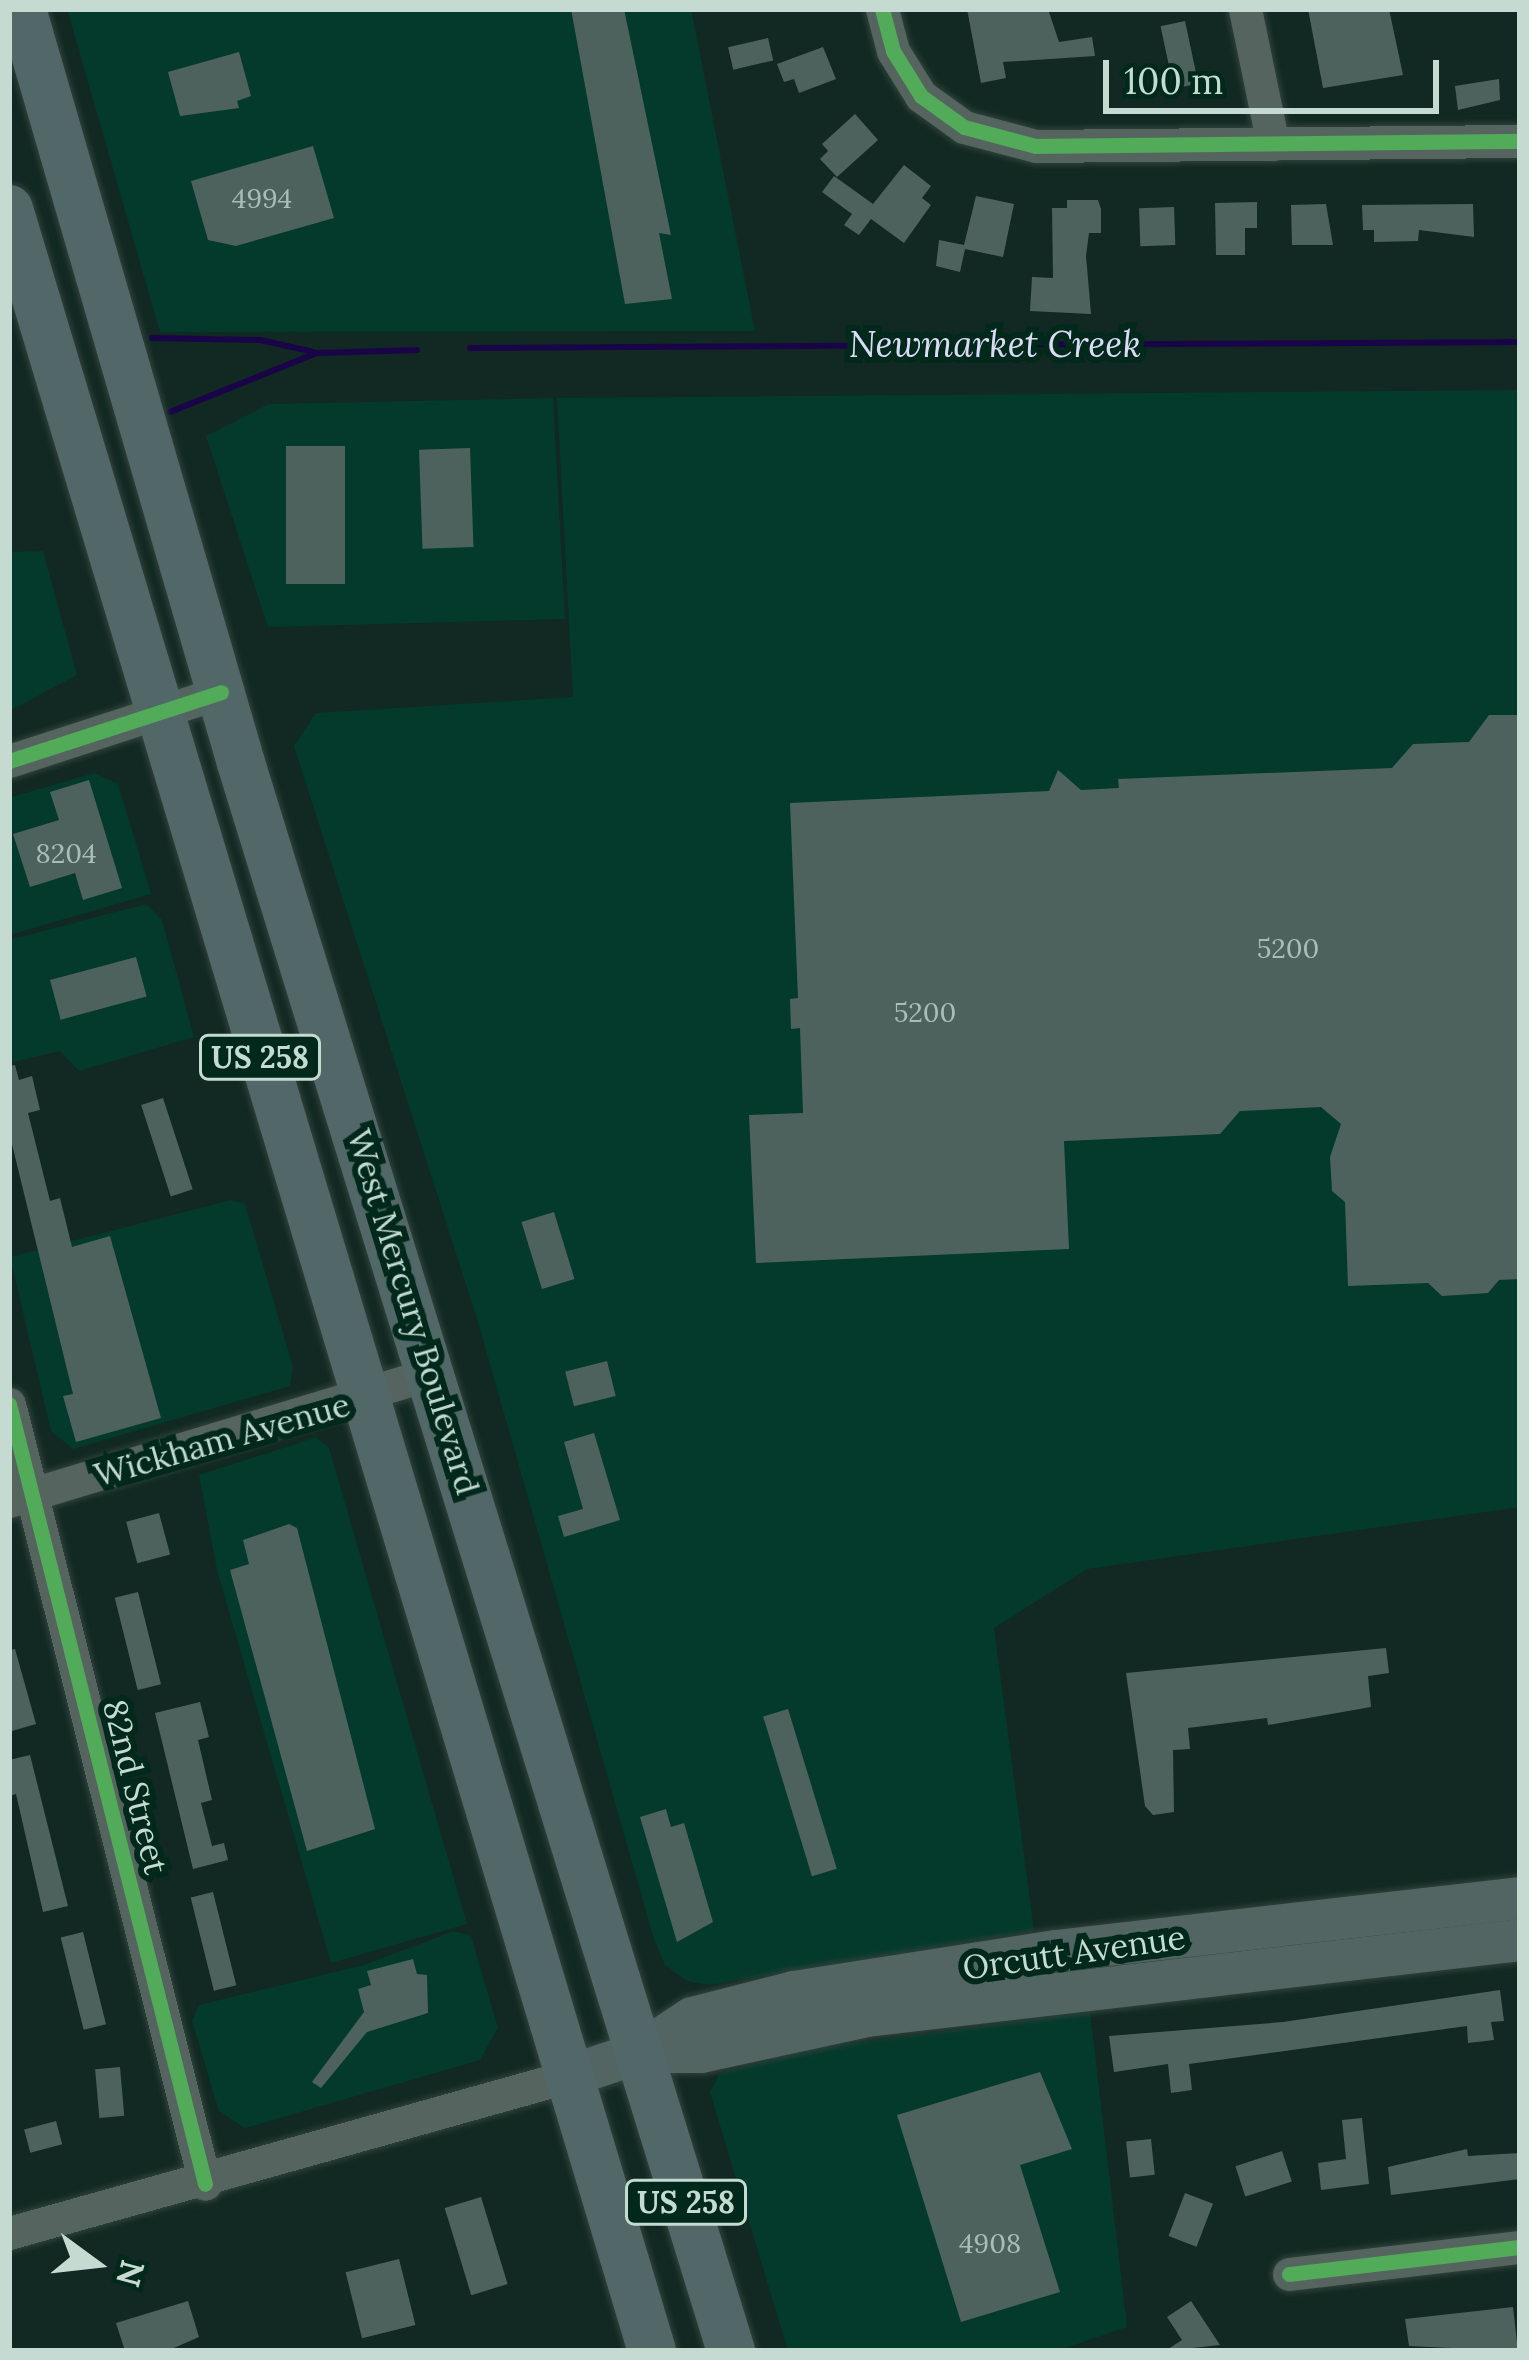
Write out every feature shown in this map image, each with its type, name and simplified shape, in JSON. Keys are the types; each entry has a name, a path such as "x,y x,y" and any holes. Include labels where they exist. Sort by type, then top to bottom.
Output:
{"highway":[{"name":"West Mercury Boulevard","path":"22,9 94,274 731,2351"},
{"name":"US 258","path":"9,209 157,716 652,2351"}],"main road":[{"name":"Orcutt Avenue","path":"566,2078 641,2052 692,2018 794,1992 1154,1940 1520,1898"},
{"path":"1050,1994 1059,1975 1121,1964 1154,1940"},
{"name":"Orcutt Avenue","path":"641,2052 700,2052 848,2019 1520,1940"}],"street":[{"path":"882,9 893,51 921,96 964,127 1066,148 1520,141"},
{"path":"1245,9 1273,144"},
{"path":"9,761 221,692"},
{"name":"Wickham Avenue","path":"21,1498 364,1398 433,1372"},
{"name":"82nd Street","path":"9,1404 21,1498 205,2184"},
{"name":"Orcutt Avenue","path":"9,2234 205,2184 566,2078"},
{"path":"1289,2274 1520,2247"}],"shaded area":[{"path":"67,9 691,9 755,331 160,332"},
{"path":"1520,390 1520,1507 1087,1569 994,1628 1034,1931 708,1985 687,1981 665,1965 654,1939 478,1322 294,746 316,713 573,697 557,398"},
{"path":"553,398 565,619 268,627 206,436 269,404"},
{"path":"43,551 77,675 9,711 9,552"},
{"path":"94,773 118,784 151,894 9,935 9,798"},
{"path":"146,904 162,920 194,1037 79,1071 60,1051 9,1063 9,940"},
{"path":"231,1200 245,1204 293,1367 290,1386 73,1449 51,1431 10,1257"},
{"path":"316,1437 329,1448 467,1924 331,1963 217,1570 199,1475"},
{"path":"454,1931 471,1936 498,2028 480,2060 245,2128 219,2111 192,2021 199,2005 364,1965"},
{"path":"1090,2012 1127,2327 1057,2351 788,2351 710,2092 720,2073 817,2048"}],"building":[{"path":"571,9 624,9 671,235 659,233 672,299 625,304"},
{"path":"967,9 1048,9 1059,42 1092,37 1095,56 1003,62 1006,78 981,83"},
{"path":"1308,9 1389,9 1403,75 1323,88"},
{"path":"1185,21 1198,84 1174,89 1161,26"},
{"path":"768,38 773,60 733,70 728,47"},
{"path":"823,47 836,79 799,93 794,79 784,82 777,64"},
{"path":"239,52 251,96 237,101 239,108 180,116 168,72"},
{"path":"1499,79 1500,100 1458,110 1455,86"},
{"path":"855,114 878,140 837,177 820,159 828,151 822,144"},
{"path":"313,146 334,218 236,246 208,240 191,181"},
{"path":"904,165 931,186 922,198 931,205 904,243 871,219 859,235 844,225 852,214 822,192 834,176 873,204"},
{"path":"976,196 1014,204 1003,257 965,249 960,272 936,266 939,240 964,245"},
{"path":"1067,200 1098,200 1101,209 1101,233 1089,233 1086,256 1091,314 1030,311 1032,277 1053,278 1052,208 1067,208"},
{"path":"1257,202 1257,228 1245,228 1245,255 1216,255 1215,203"},
{"path":"1326,204 1333,245 1292,245 1291,205"},
{"path":"1473,204 1474,237 1419,230 1418,241 1374,242 1374,230 1363,230 1362,205"},
{"path":"1174,207 1175,245 1140,246 1139,208"},
{"path":"286,446 345,446 345,584 286,584"},
{"path":"470,448 473,547 422,549 419,450"},
{"path":"1489,715 1520,715 1520,1279 1499,1280 1488,1293 1442,1296 1428,1283 1348,1286 1345,1202 1332,1191 1330,1157 1341,1124 1321,1107 1240,1111 1220,1134 1064,1141 1069,1249 756,1263 749,1115 803,1113 800,1028 791,1029 790,999 798,998 790,803 1049,791 1058,770 1081,790 1119,788 1118,779 1392,768 1413,744 1469,742"},
{"path":"89,780 122,888 83,900 75,873 30,887 13,834 59,820 50,792"},
{"path":"136,957 147,997 61,1020 50,980"},
{"path":"15,1065 19,1080 32,1076 40,1110 28,1113 50,1201 60,1198 72,1247 110,1236 161,1418 76,1442 63,1396 73,1394 9,1132 9,1066"},
{"path":"163,1098 193,1189 171,1196 141,1105"},
{"path":"554,1212 574,1279 542,1289 521,1222"},
{"path":"607,1361 616,1396 574,1406 565,1371"},
{"path":"594,1433 620,1520 564,1537 558,1516 583,1509 564,1442"},
{"path":"159,1513 170,1555 137,1563 126,1522"},
{"path":"289,1524 297,1528 375,1829 307,1851 230,1570 249,1564 243,1540"},
{"path":"138,1592 161,1684 138,1690 115,1598"},
{"path":"1386,1648 1389,1673 1368,1676 1371,1707 1268,1725 1267,1718 1188,1728 1190,1749 1173,1750 1174,1812 1153,1815 1145,1806 1126,1673"},
{"path":"15,1649 36,1724 12,1731 9,1650"},
{"path":"200,1702 209,1737 198,1740 212,1800 201,1803 212,1846 224,1843 228,1860 193,1869 155,1713"},
{"path":"788,1709 837,1869 812,1876 763,1717"},
{"path":"30,1755 68,1906 43,1912 16,1794 9,1796 9,1760"},
{"path":"666,1809 671,1827 684,1823 713,1922 677,1942 640,1817"},
{"path":"213,1892 236,1985 214,1991 191,1898"},
{"path":"83,1932 106,2024 84,2030 61,1938"},
{"path":"413,1959 417,1974 427,1975 428,2013 367,2032 321,2088 312,2082 364,2012 358,1989 371,1985 367,1971"},
{"path":"1500,1990 1504,2021 1491,2022 1494,2040 1468,2043 1467,2026 1189,2064 1192,2090 1171,2093 1168,2064 1114,2072 1109,2036 1283,2022"},
{"path":"120,2067 124,2116 99,2118 95,2069"},
{"path":"1040,2072 1072,2149 1020,2165 1060,2292 961,2322 897,2115"},
{"path":"1362,2118 1369,2184 1321,2190 1318,2163 1346,2159 1342,2120"},
{"path":"56,2121 62,2144 30,2153 24,2130"},
{"path":"1151,2139 1155,2175 1130,2177 1126,2142"},
{"path":"1467,2149 1468,2156 1520,2153 1520,2179 1391,2195 1388,2167"},
{"path":"1282,2151 1292,2181 1245,2197 1235,2166"},
{"path":"1185,2193 1213,2204 1197,2247 1169,2236"},
{"path":"481,2197 508,2284 471,2295 445,2208"},
{"path":"399,2259 415,2325 362,2338 346,2272"},
{"path":"188,2301 199,2337 167,2351 125,2351 116,2323"},
{"path":"1191,2301 1220,2345 1165,2351 1182,2340 1167,2317"},
{"path":"1513,2307 1518,2351 1409,2346 1405,2319"}],"waterway":[{"name":"Newmarket Creek","path":"152,338 260,340 314,352"},
{"name":"Newmarket Creek","path":"470,348 1520,342"},
{"path":"170,412 317,353 417,350"}],"cycle path":[{"path":"882,9 893,51 921,96 964,127 1036,146 1520,141"},
{"path":"9,761 221,692"},
{"path":"9,1404 205,2184"},
{"path":"1289,2274 1520,2247"}]}
